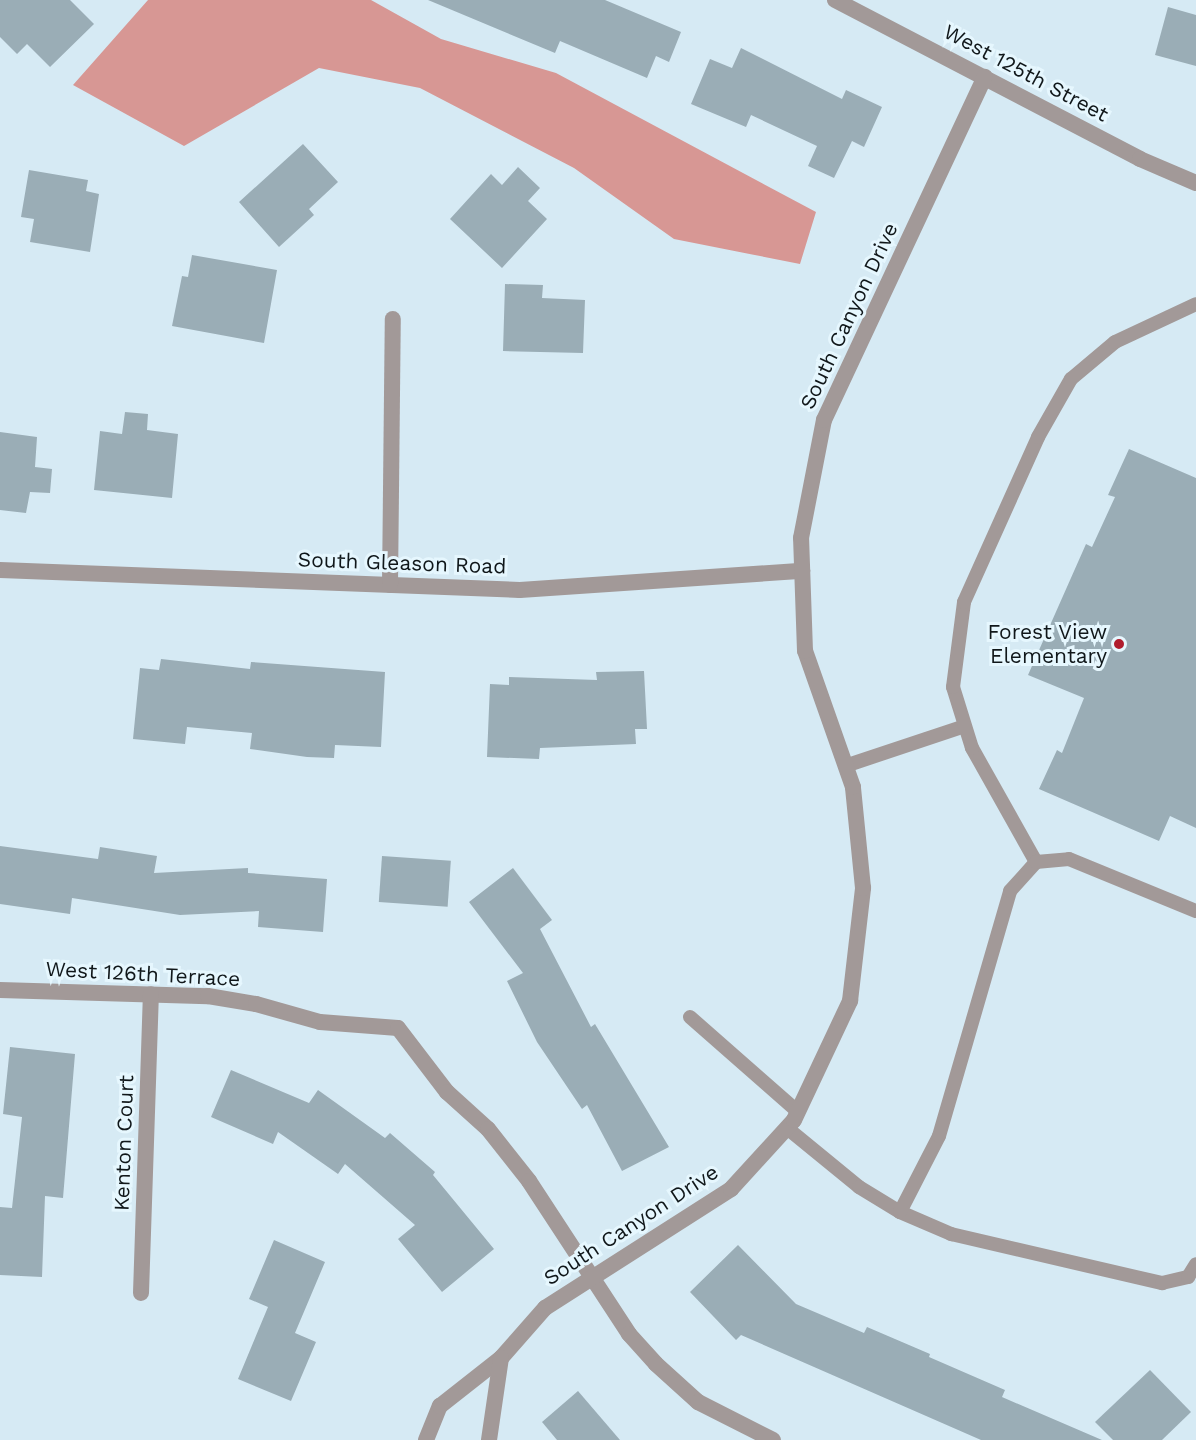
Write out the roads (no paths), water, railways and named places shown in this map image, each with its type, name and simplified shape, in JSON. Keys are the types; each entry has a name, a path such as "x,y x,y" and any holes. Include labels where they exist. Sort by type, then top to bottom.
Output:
{"street":[{"name":"West 125th Street","path":"836,0 1140,159 1196,183"},
{"name":"South Canyon Drive","path":"426,1440 440,1406 501,1358 545,1308 731,1189 787,1128 798,1112 850,1001 863,888 853,787 805,651 801,538 824,420 985,77"},
{"path":"390,585 393,319"},
{"name":"South Gleason Road","path":"0,570 520,590 802,571"},
{"name":"West 126th Terrace","path":"0,990 208,996 256,1004 320,1022 398,1028 447,1092 488,1129 529,1181 629,1334 656,1364 698,1402 772,1440"},
{"name":"Kenton Court","path":"141,1293 151,994"},
{"path":"489,1440 501,1358"}],"lane":[{"path":"1036,862 972,748 953,687 964,602 1038,437 1071,379 1115,342 1196,304"},
{"path":"845,766 965,726"},
{"path":"900,1212 939,1136 1010,891 1036,862 1069,859 1196,911"},
{"path":"690,1017 798,1112"},
{"path":"787,1128 859,1187 900,1212 951,1234 1162,1283 1188,1277 1196,1264"}],"place":[{"name":"Forest View Elementary","path":"1119,644"}]}
